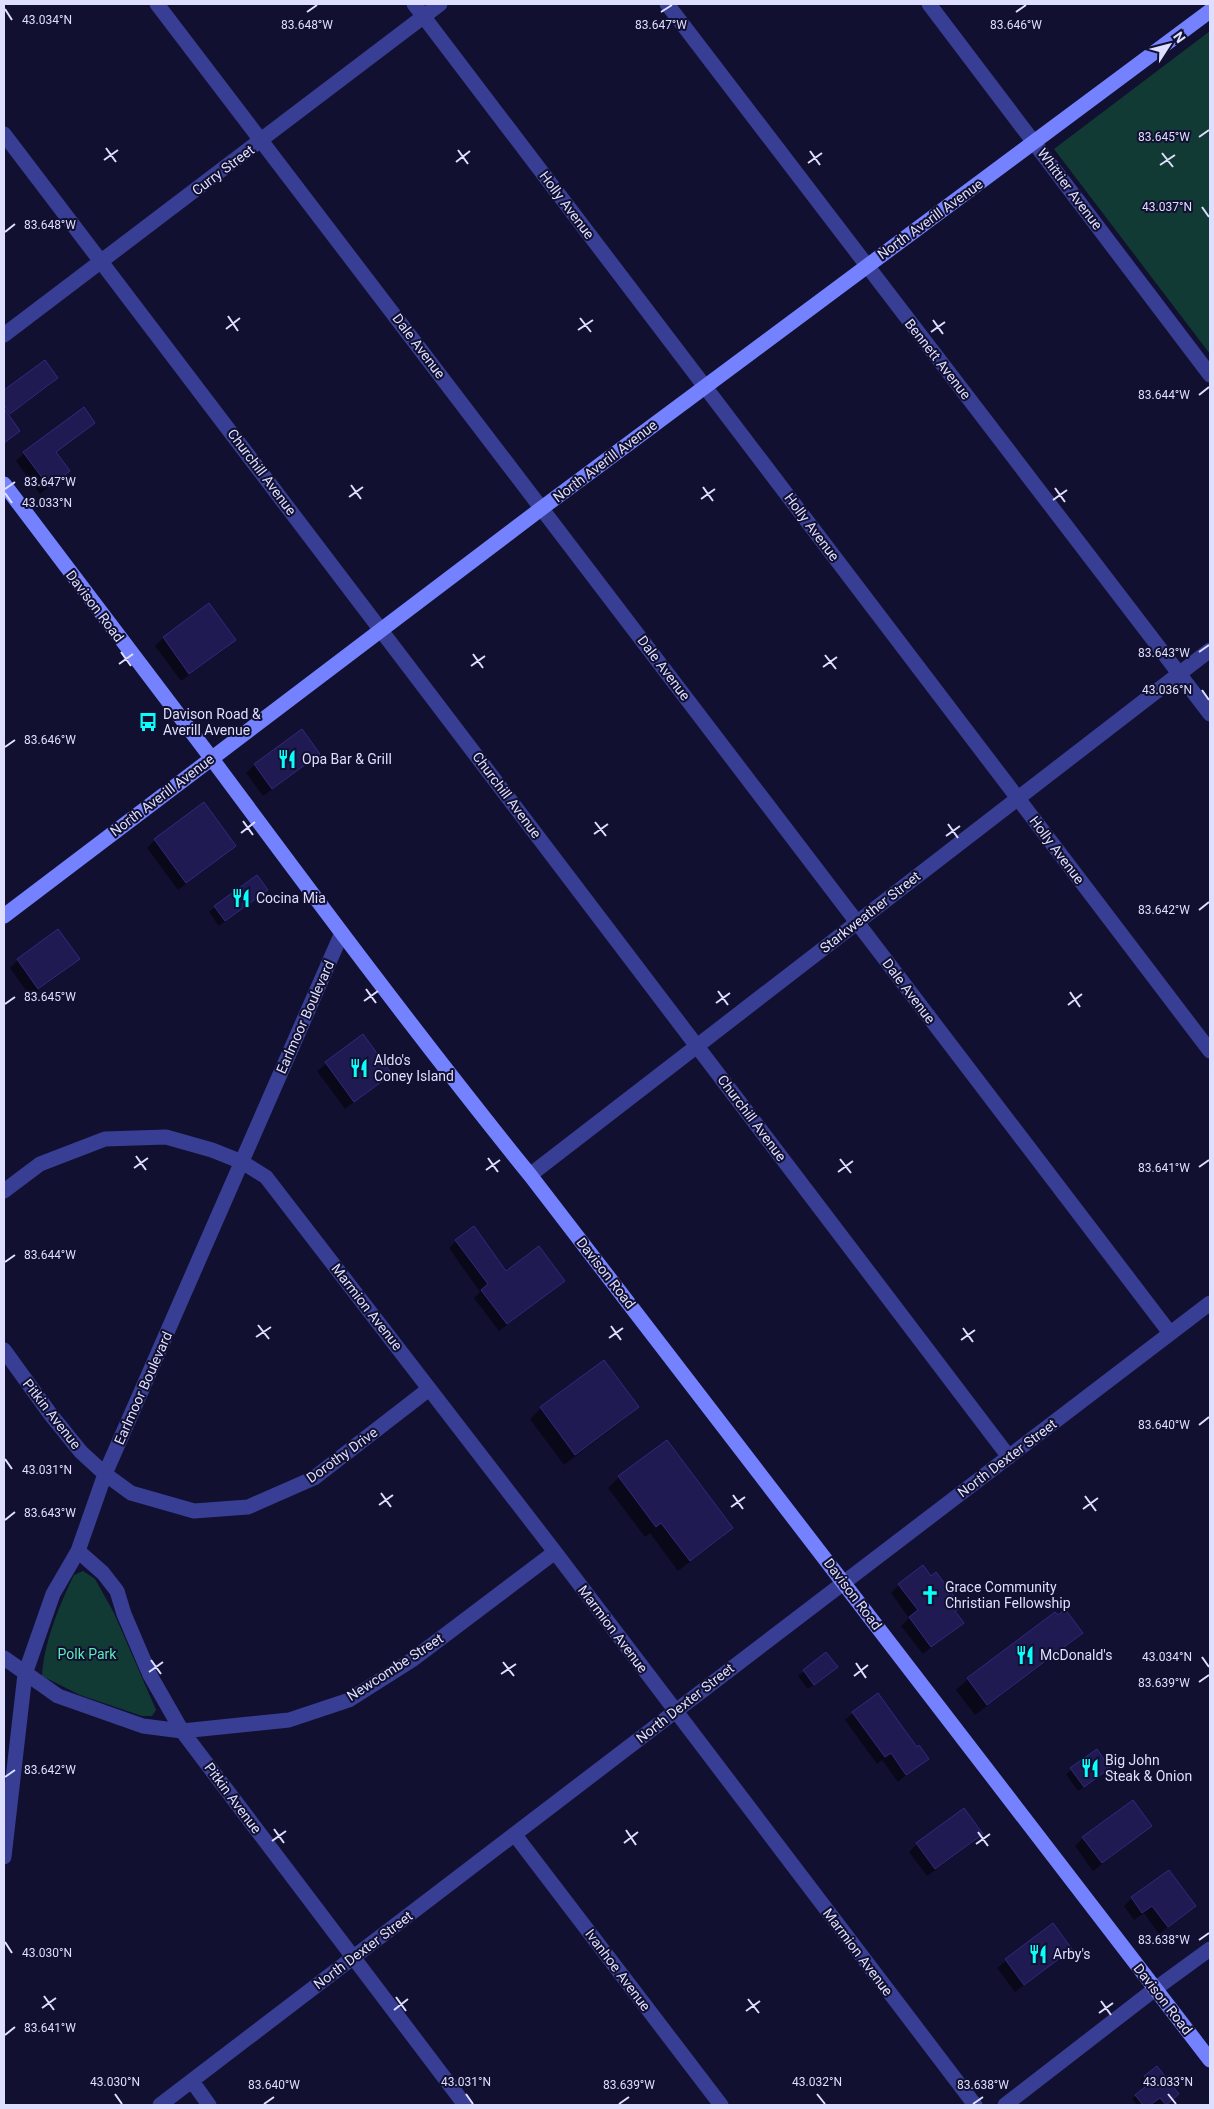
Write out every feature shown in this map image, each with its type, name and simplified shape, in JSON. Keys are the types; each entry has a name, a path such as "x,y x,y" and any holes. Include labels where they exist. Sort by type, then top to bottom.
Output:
{"main road":[{"name":"North Averill Avenue","path":"4,916 211,758 383,631 542,508 1210,10"},
{"name":"Davison Road","path":"4,484 211,758 341,935 446,1071 530,1174 1210,2060"}],"street":[{"name":"Dale Avenue","path":"157,4 1170,1333"},
{"name":"Holly Avenue","path":"414,4 1210,1051"},
{"name":"Curry Street","path":"4,335 440,4"},
{"name":"Bennett Avenue","path":"667,4 1210,714"},
{"name":"Whittier Avenue","path":"929,4 1210,375"},
{"path":"1206,4 1210,10"},
{"name":"Churchill Avenue","path":"4,134 102,260 1010,1457"},
{"name":"Starkweather Street","path":"530,1174 1210,650"},
{"name":"Earlmoor Boulevard","path":"4,1857 25,1674 53,1594 78,1551 105,1474 341,935"},
{"name":"Marmion Avenue","path":"4,1191 40,1164 105,1139 166,1137 212,1150 242,1162 266,1177 555,1552 975,2105"},
{"name":"North Dexter Street","path":"160,2105 1210,1303"},
{"name":"Pitkin Avenue","path":"4,1350 51,1415 81,1452 105,1474"},
{"name":"Dorothy Drive","path":"105,1474 131,1493 194,1511 248,1507 314,1478 430,1389"},
{"name":"Pitkin Avenue","path":"78,1551 103,1573 117,1592 124,1614 150,1675 182,1731 465,2105"},
{"name":"Newcombe Street","path":"4,1658 58,1696 143,1726 182,1731 289,1720 348,1700 412,1660 555,1552"},
{"name":"Ivanhoe Avenue","path":"515,1835 721,2105"},
{"path":"1005,2105 1210,1949"},
{"path":"192,2081 210,2105"}],"green space":[{"path":"1210,31 1210,354 1054,149"},
{"name":"Polk Park","path":"83,1571 95,1579 114,1613 156,1710 152,1716 142,1716 80,1695 42,1676 49,1637 58,1612 74,1575"}],"building":[{"path":"45,360 58,378 10,414 4,405 4,390"},
{"path":"84,407 95,423 56,452 70,471 49,487 23,452"},
{"path":"4,408 20,431 4,443"},
{"path":"209,603 236,640 189,674 163,637"},
{"name":"Opa Bar & Grill","path":"302,729 320,754 272,789 254,764"},
{"path":"204,802 236,846 186,883 154,839"},
{"name":"Cocina Mia","path":"257,875 268,890 225,921 214,906"},
{"path":"58,929 80,959 38,989 17,959"},
{"name":"Aldo's Coney Island","path":"363,1034 392,1074 354,1102 325,1062"},
{"path":"474,1226 506,1271 539,1246 565,1281 507,1324 481,1290 488,1284 455,1240"},
{"path":"604,1360 639,1407 575,1455 540,1407"},
{"path":"667,1440 733,1528 690,1561 661,1523 656,1527 618,1476"},
{"name":"Grace Community Christian Fellowship","path":"923,1565 931,1576 936,1572 962,1607 955,1611 964,1623 931,1647 909,1617 918,1610 898,1584"},
{"name":"McDonald's","path":"1065,1609 1083,1633 987,1705 967,1678 1055,1612 1058,1615"},
{"path":"826,1652 838,1667 814,1685 803,1670"},
{"path":"878,1693 917,1747 919,1745 929,1759 906,1775 891,1753 885,1757 852,1712"},
{"name":"Big John Steak & Onion","path":"1097,1749 1110,1768 1084,1787 1070,1768"},
{"path":"1133,1800 1152,1826 1102,1863 1082,1837"},
{"path":"964,1808 983,1834 935,1869 916,1843"},
{"path":"1169,1870 1196,1906 1168,1927 1152,1906 1142,1913 1131,1897"},
{"name":"Arby's","path":"1053,1923 1072,1949 1024,1985 1005,1959"},
{"path":"1157,2066 1179,2094 1166,2105 1160,2098 1150,2105 1143,2105 1135,2095 1150,2083 1144,2076"}],"place":[{"name":"Davison Road & Averill Avenue","path":"148,722"},
{"name":"Opa Bar & Grill","path":"287,759"},
{"name":"Cocina Mia","path":"241,898"},
{"name":"Aldo's Coney Island","path":"359,1068"},
{"name":"Grace Community Christian Fellowship","path":"930,1595"},
{"name":"McDonald's","path":"1025,1655"},
{"name":"Big John Steak & Onion","path":"1090,1768"},
{"name":"Arby's","path":"1038,1954"}]}
